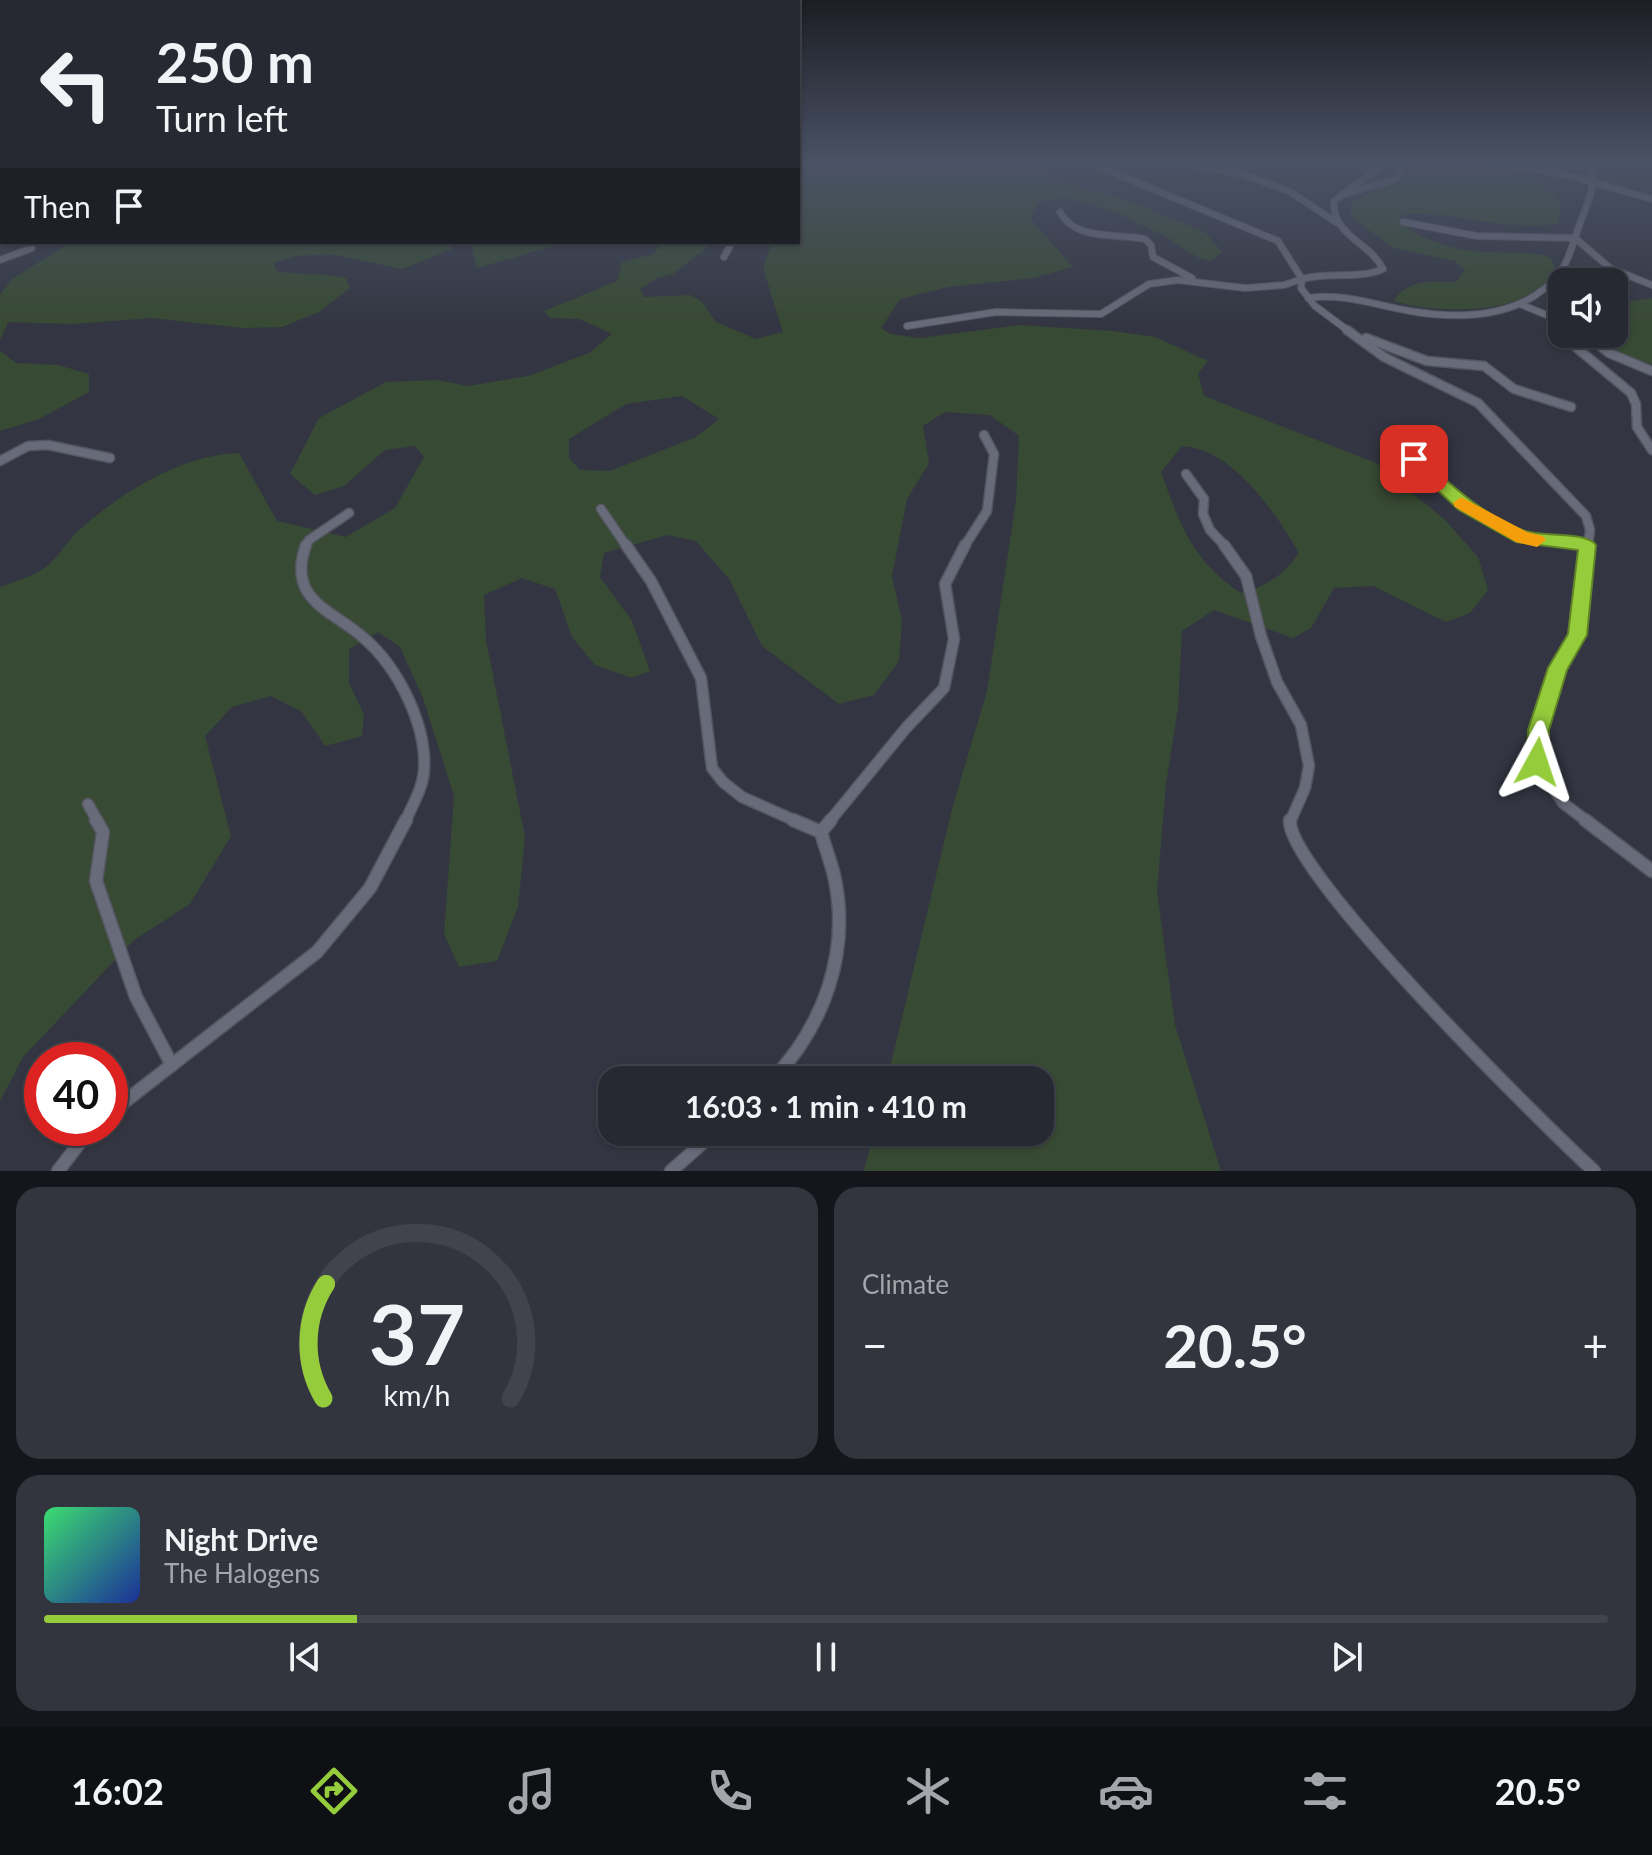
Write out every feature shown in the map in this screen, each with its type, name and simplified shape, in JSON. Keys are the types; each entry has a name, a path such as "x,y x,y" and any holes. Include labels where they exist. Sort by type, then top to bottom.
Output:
{"street":[{"path":"1061,217 1071,226 1105,235 1145,239 1151,245 1153,257 1198,281"},
{"path":"1219,217 1278,241 1302,279 1301,288 1308,298 1384,357 1459,392 1495,417 1586,516 1590,530 1578,635 1557,668 1538,730 1537,762 1563,803 1652,871"},
{"path":"907,326 996,312 1101,314 1149,284 1178,280 1245,288 1275,287 1319,273 1370,274 1383,269 1380,260 1328,217"},
{"path":"1335,217 1336,222"},
{"path":"1308,298 1341,294 1436,314 1486,312 1520,304 1535,297 1561,272 1582,217"},
{"path":"1403,222 1497,238 1575,238 1602,265 1621,276 1652,285"},
{"path":"724,257 731,244"},
{"path":"0,260 32,248"},
{"path":"1520,304 1548,315"},
{"path":"1348,329 1399,353 1427,361 1484,366 1514,389 1571,407"},
{"path":"1579,348 1631,393 1637,404 1637,426 1652,450"},
{"path":"1603,348 1652,371"},
{"path":"821,832 906,728 944,688 954,639 945,584 954,562 987,511 994,454 984,435"},
{"path":"0,461 28,446 48,445 110,458"},
{"path":"1414,459 1465,506 1522,537 1587,545"},
{"path":"1186,474 1204,499 1203,514 1210,530 1234,555 1246,576 1261,636 1277,682 1301,725 1309,766 1305,788 1289,823 1308,863 1489,1072 1594,1171"},
{"path":"601,509 651,581 701,678 712,768 723,782 742,797 821,832"},
{"path":"128,1099 317,952 345,924 375,884 422,783 422,746 410,705 387,666 364,636 313,601 302,572 305,547 309,540 349,513"},
{"path":"88,804 103,832 96,881 125,971 172,1065"},
{"path":"786,1066 815,1026 833,972 838,927 835,882 821,832"},
{"path":"58,1171 75,1146"},
{"path":"671,1171 699,1146"}],"green space":[{"path":"800,217 1031,217 1073,267 1033,278 948,287 900,299 881,328 890,334 920,338 1020,325 1155,337 1208,361 1198,373 1204,396 1376,463 1445,520 1478,557 1488,590 1470,613 1446,622 1373,586 1334,588 1311,628 1293,638 1214,610 1182,631 1178,708 1166,784 1157,891 1175,1025 1221,1171 864,1171 870,1146 1054,1146 1054,1066 890,1066 952,809 987,691 1016,501 1019,436 990,415 945,412 923,426 929,463 907,499 892,576 902,621 899,661 874,695 839,704 762,646 729,579 696,541 667,535 604,553 600,577 632,621 650,671 632,678 595,665 572,637 555,589 522,578 484,595 486,640 525,837 518,907 497,961 459,967 444,934 454,796 423,698 400,647 378,632 349,649 349,683 364,715 362,736 325,746 302,712 271,696 232,707 205,736 231,836 190,904 134,940 37,1042 24,1042 24,1056 0,1101 0,587 46,567 79,530 133,489 174,468 217,455 239,453 277,521 346,537 395,508 424,457 415,446 385,450 344,486 315,495 290,474 319,418 386,382 437,380 468,386 528,376 589,353 612,334 580,319 550,318 544,311 617,281 622,262 654,254 661,244 711,244 673,274 657,278 640,289 644,297 691,295 702,302 716,322 756,339 783,332 763,268 771,244 800,244","holes":["682,396 719,419 696,437 610,471 580,470 569,458 569,439 626,404","1182,446 1218,458 1251,485 1278,519 1299,553 1274,579 1241,593 1224,581 1199,554 1182,525 1161,472"]},
{"path":"1124,217 1167,217 1205,232 1222,252 1211,261 1197,257 1165,236"},
{"path":"1351,217 1402,217 1398,221 1407,228 1452,247 1543,256 1551,258 1555,268 1548,268 1548,278 1539,288 1508,303 1469,309 1428,308 1394,301 1413,285 1456,282 1465,270 1455,261 1394,248"},
{"path":"1448,217 1559,217 1559,223 1521,225"},
{"path":"68,244 450,244 452,249 402,269 331,254 294,256 274,263 276,271 346,278 350,288 319,312 282,327 244,328 151,318 72,324 8,322 0,340 0,295 12,279"},
{"path":"471,244 561,244 477,268"},
{"path":"1652,298 1652,364 1621,355 1613,348 1628,348 1628,302"},
{"path":"0,351 16,363 58,365 89,374 89,392 39,419 0,431"}],"slow traffic":[{"path":"1461,503 1522,537 1537,540"}],"route":[{"path":"1414,459 1448,493 1473,512 1522,537 1587,545 1578,635 1557,668 1538,730 1537,762"}]}
